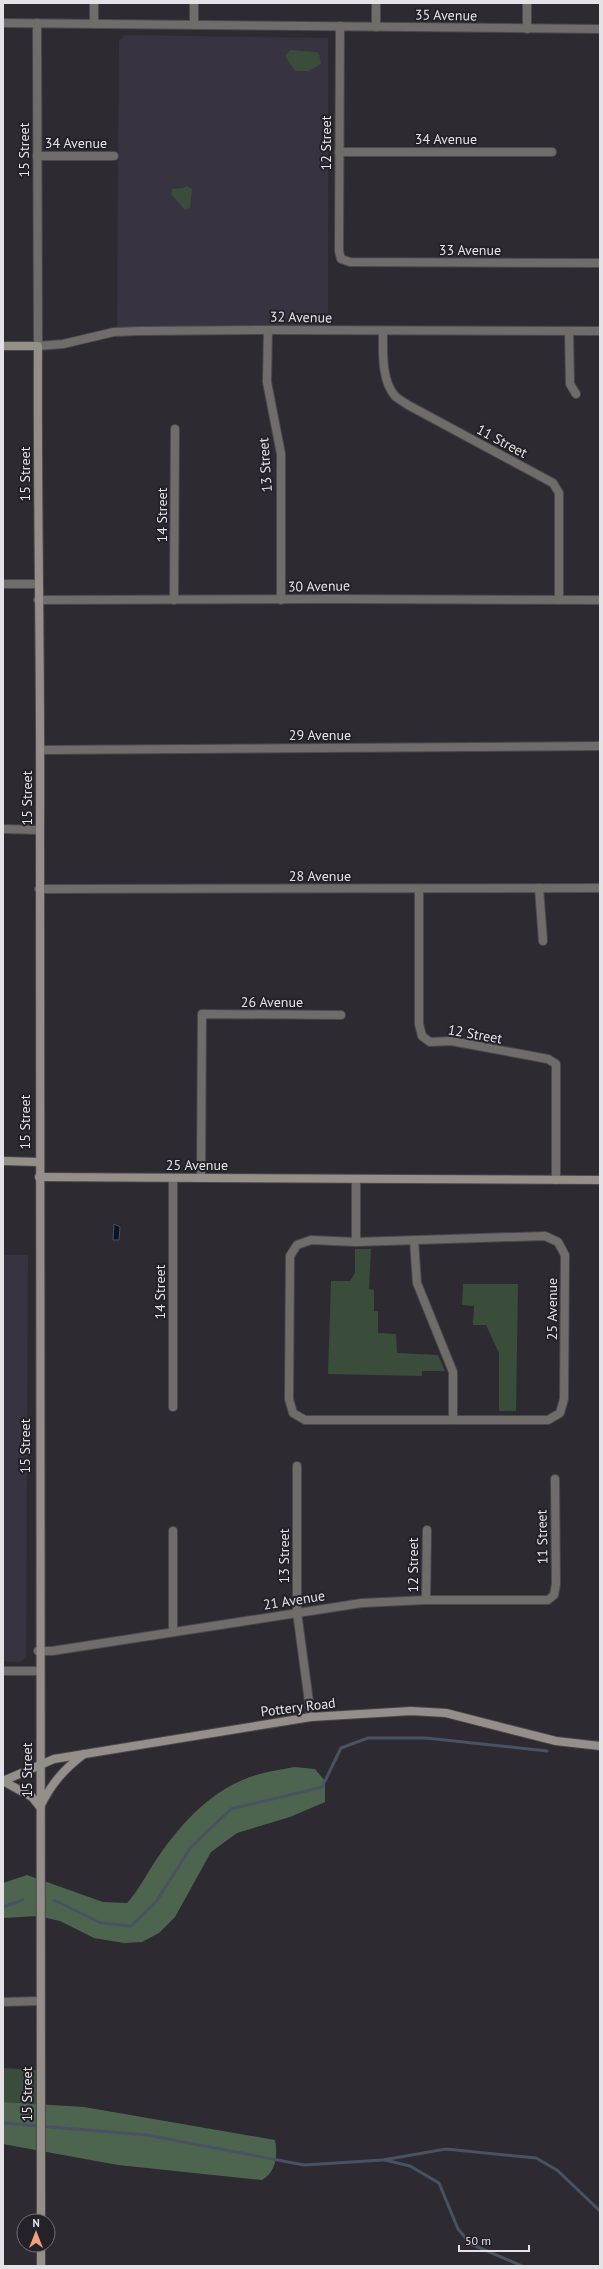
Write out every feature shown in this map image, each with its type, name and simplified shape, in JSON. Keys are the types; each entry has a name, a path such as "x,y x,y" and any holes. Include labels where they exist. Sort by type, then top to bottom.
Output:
{"street":[{"path":"94,3 94,24"},
{"path":"194,3 194,25"},
{"path":"376,3 376,27"},
{"path":"527,3 527,29"},
{"name":"35 Avenue","path":"3,23 600,29"},
{"name":"15 Street","path":"37,23 37,584 40,750 38,1651 40,1763 39,2001 41,2213"},
{"name":"12 Street","path":"340,26 339,251 341,259"},
{"name":"34 Avenue","path":"339,152 552,152"},
{"name":"34 Avenue","path":"37,156 114,156"},
{"name":"33 Avenue","path":"341,259 350,262 600,263"},
{"name":"32 Avenue","path":"3,346 63,344 114,332 268,330 384,332 600,331"},
{"name":"13 Street","path":"268,330 267,382 280,454 281,600"},
{"name":"11 Street","path":"384,332 383,355 386,378 394,395 408,406 553,483 559,493 559,600"},
{"path":"569,332 570,384 576,394"},
{"name":"14 Street","path":"174,600 175,429"},
{"path":"3,584 37,584"},
{"name":"30 Avenue","path":"38,600 600,600"},
{"name":"29 Avenue","path":"40,750 600,746"},
{"path":"3,829 40,830"},
{"path":"539,888 543,941"},
{"name":"28 Avenue","path":"40,889 600,888"},
{"name":"12 Street","path":"419,889 419,1024 422,1036 430,1042 451,1041 548,1060 556,1064 556,1180"},
{"name":"26 Avenue","path":"201,1178 202,1014 341,1015"},
{"path":"3,1161 39,1162"},
{"name":"25 Avenue","path":"39,1177 356,1180 600,1180"},
{"name":"14 Street","path":"173,1178 173,1406"},
{"path":"356,1180 356,1242"},
{"name":"25 Avenue","path":"545,1236 558,1242 565,1255 564,1399 560,1413 548,1420 305,1420 293,1413 289,1399 290,1256 297,1245 311,1240 356,1242 545,1236"},
{"path":"414,1240 417,1283 453,1372 453,1420"},
{"name":"13 Street","path":"298,1466 297,1612 311,1717"},
{"name":"11 Street","path":"554,1595 555,1478"},
{"name":"12 Street","path":"426,1530 426,1600"},
{"path":"173,1531 173,1631"},
{"name":"21 Avenue","path":"38,1651 52,1651 173,1631 362,1603 426,1600 548,1600 554,1595"},
{"path":"3,1671 39,1670"},
{"name":"Pottery Road","path":"3,1781 40,1763 85,1753 311,1717 411,1711 446,1713 556,1741 600,1746"},
{"path":"3,1781 32,1797 40,1807 48,1789 60,1775 85,1753"},
{"path":"3,2002 39,2001"},
{"path":"41,2253 41,2266"}],"shaded area":[{"path":"125,35 328,38 328,329 117,332 119,41"},
{"path":"3,1255 28,1255 26,1657 20,1662 3,1661"}],"green space":[{"path":"290,50 316,52 319,54 321,64 309,71 295,71 285,56"},
{"path":"187,186 192,189 190,208 185,210 171,194 172,189"},
{"path":"355,1249 371,1249 369,1289 374,1290 374,1311 378,1311 378,1333 396,1334 397,1353 438,1355 445,1371 422,1371 422,1376 328,1374 331,1281 350,1281 355,1273"},
{"path":"463,1284 518,1284 516,1411 499,1411 499,1353 486,1325 473,1325 474,1306 462,1305"},
{"path":"294,1767 315,1769 325,1781 325,1802 290,1817 237,1833 211,1852 175,1917 159,1933 142,1942 124,1943 94,1938 60,1921 38,1916 3,1918 3,1883 27,1875 103,1902 127,1903 174,1836 207,1801 220,1792 250,1777 266,1772"},
{"path":"3,2068 36,2070 36,2104 3,2102"},
{"path":"3,2102 84,2107 275,2140 275,2163 267,2177 262,2180 118,2165 3,2144"}],"water":[{"path":"114,1224 120,1227 119,1240 113,1240"}],"waterway":[{"path":"54,1900 101,1923 131,1926 156,1902 191,1847 231,1809 322,1787 341,1748 368,1738 426,1738 547,1751"},
{"path":"3,1907 23,1900"},
{"path":"3,2123 147,2135 304,2165 383,2160 446,2149 536,2158 557,2170 600,2211"},
{"path":"385,2160 410,2166 439,2183 458,2229 471,2244 522,2266"}]}
